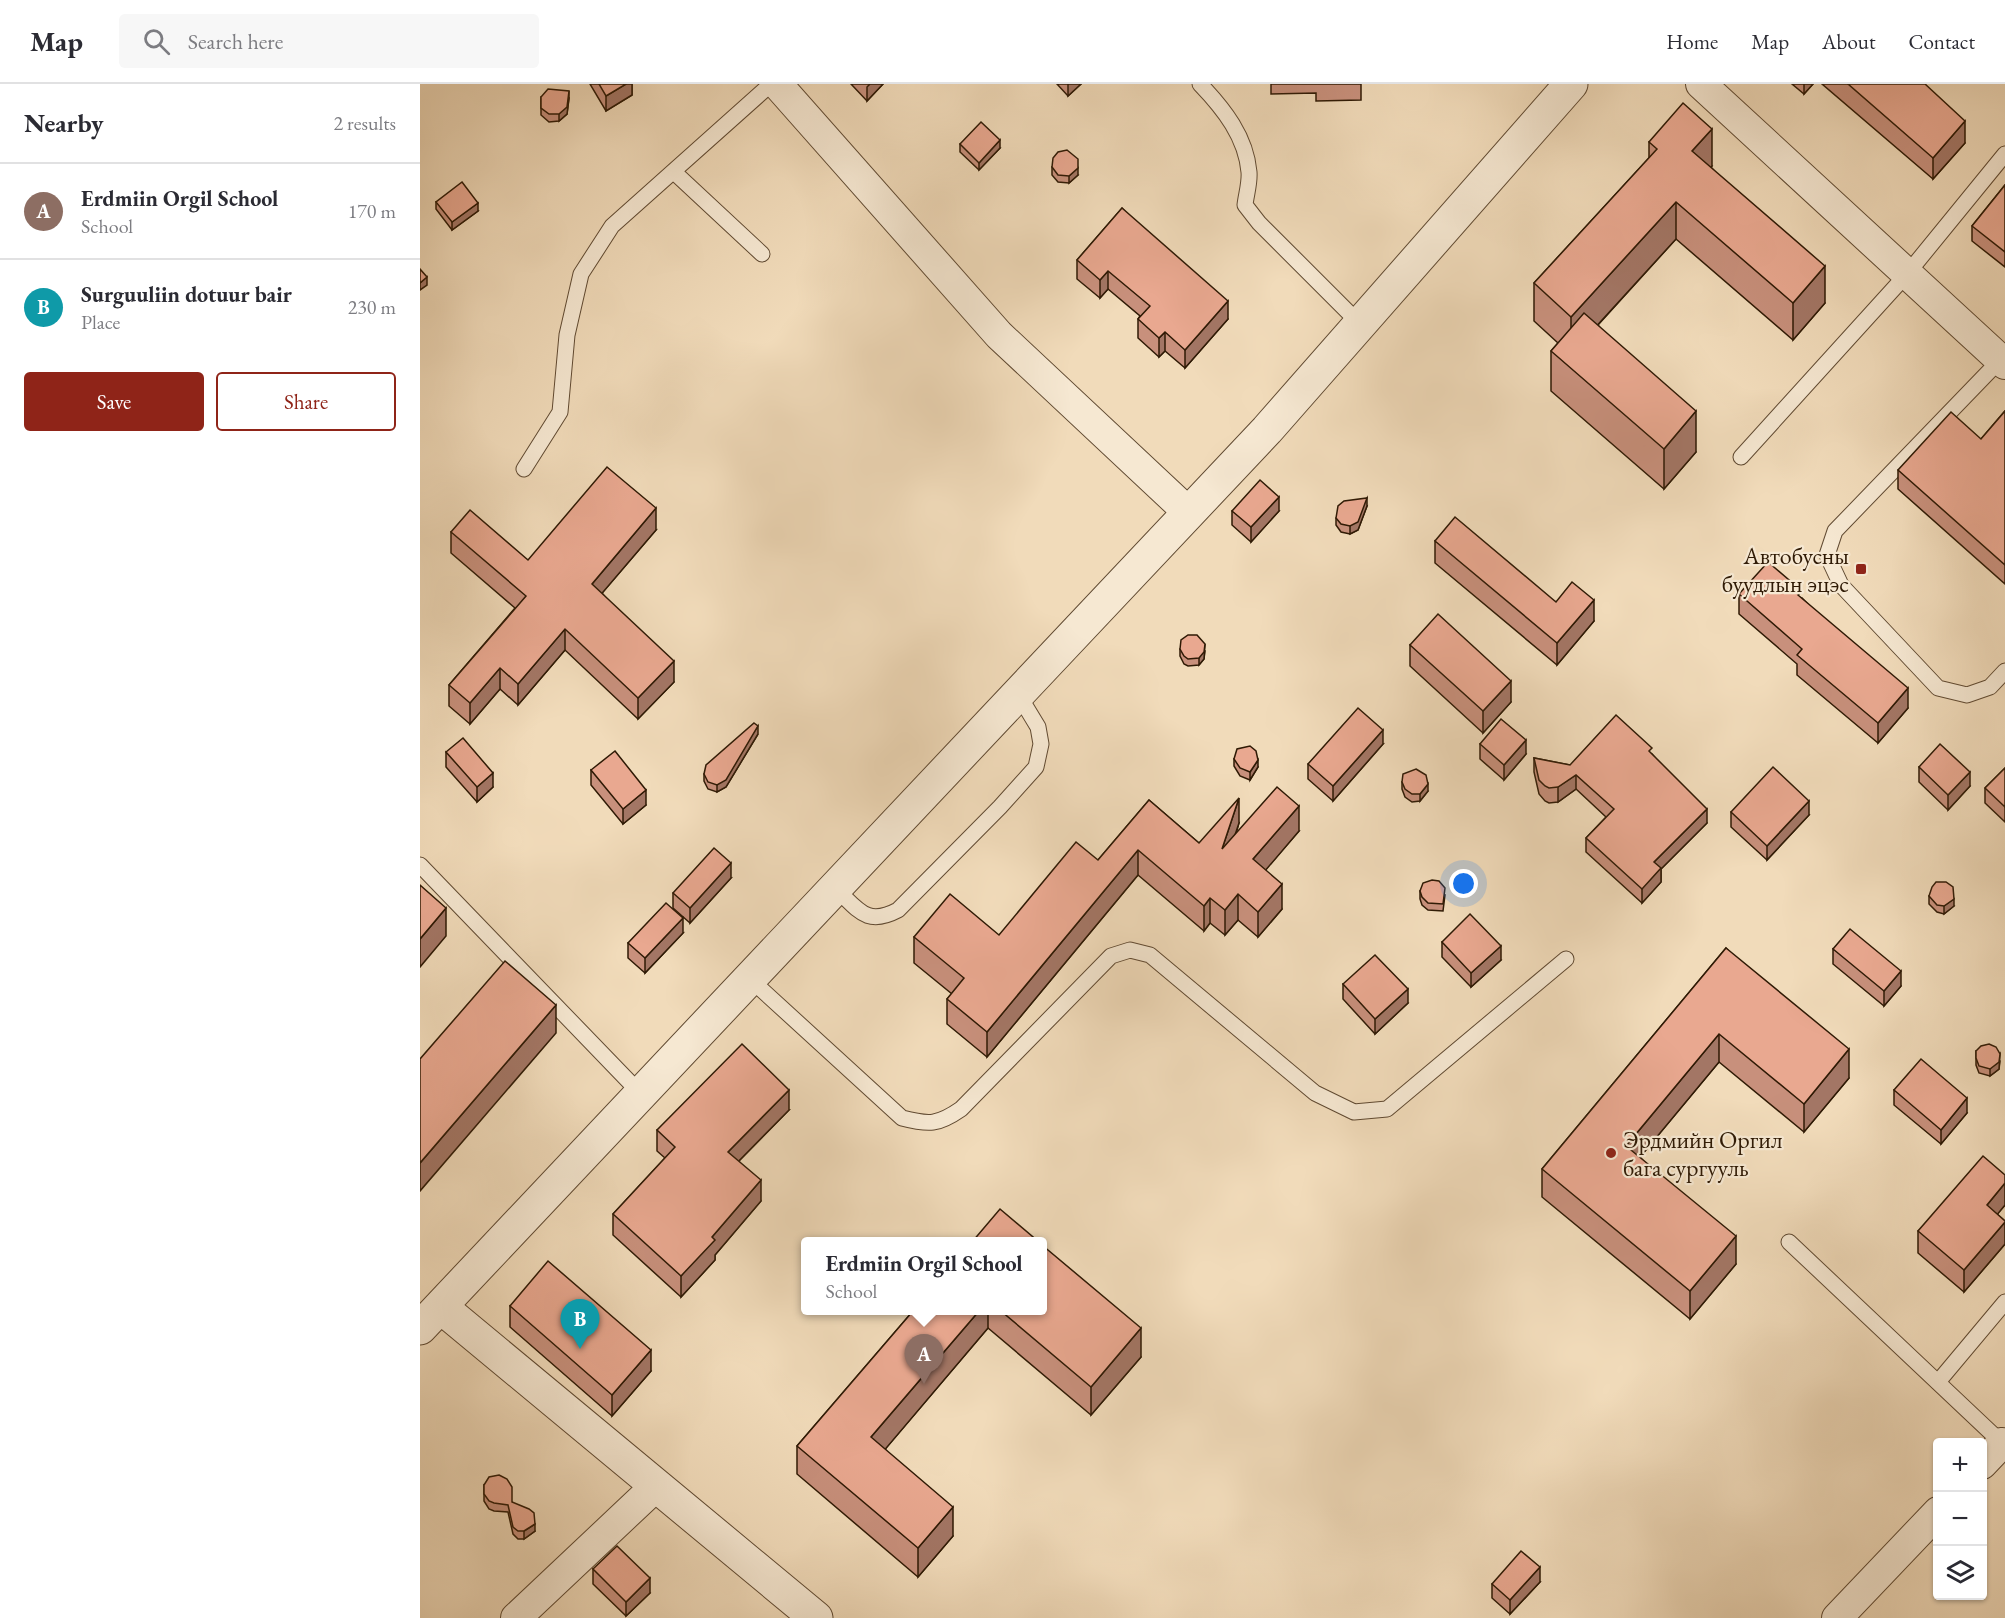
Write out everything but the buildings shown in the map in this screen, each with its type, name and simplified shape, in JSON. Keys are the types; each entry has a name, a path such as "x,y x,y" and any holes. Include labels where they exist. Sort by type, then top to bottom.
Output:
{"street":[{"path":"777,84 999,335 1189,513"},
{"path":"816,1618 656,1486 430,1318 1267,430 1571,84"},
{"path":"1701,84 2004,360"},
{"path":"516,1618 656,1486"},
{"path":"1838,1618 1933,1517"}],"lane":[{"path":"524,469 560,412 567,335 581,274 612,226 771,84"},
{"path":"1200,84 1217,101 1242,140 1250,174 1245,205 1259,223 1360,324"},
{"path":"1742,457 1907,274 2005,154"},
{"path":"674,172 762,254"},
{"path":"2004,360 1835,531 1827,555 1841,585 1938,688 1967,694 1990,687 2005,671"},
{"path":"835,888 863,915 876,918 886,916 898,910 1000,807 1036,767 1041,744 1038,727 1018,694"},
{"path":"420,865 641,1094"},
{"path":"750,979 902,1118 923,1124 945,1120 961,1109 1111,956 1130,950 1150,955 1315,1093 1354,1112 1387,1109 1566,959"},
{"path":"1789,1242 1938,1382 1997,1451"},
{"path":"1938,1382 2005,1302"}],"place":[{"name":"Автобусны буудлын эцэс","path":"1861,569"},
{"name":"Эрдмийн Оргил бага сургууль","path":"1611,1153"},
{"name":"Surguuliin dotuur bair","path":"580,1349"},
{"name":"Erdmiin Orgil School","path":"924,1384"}]}
